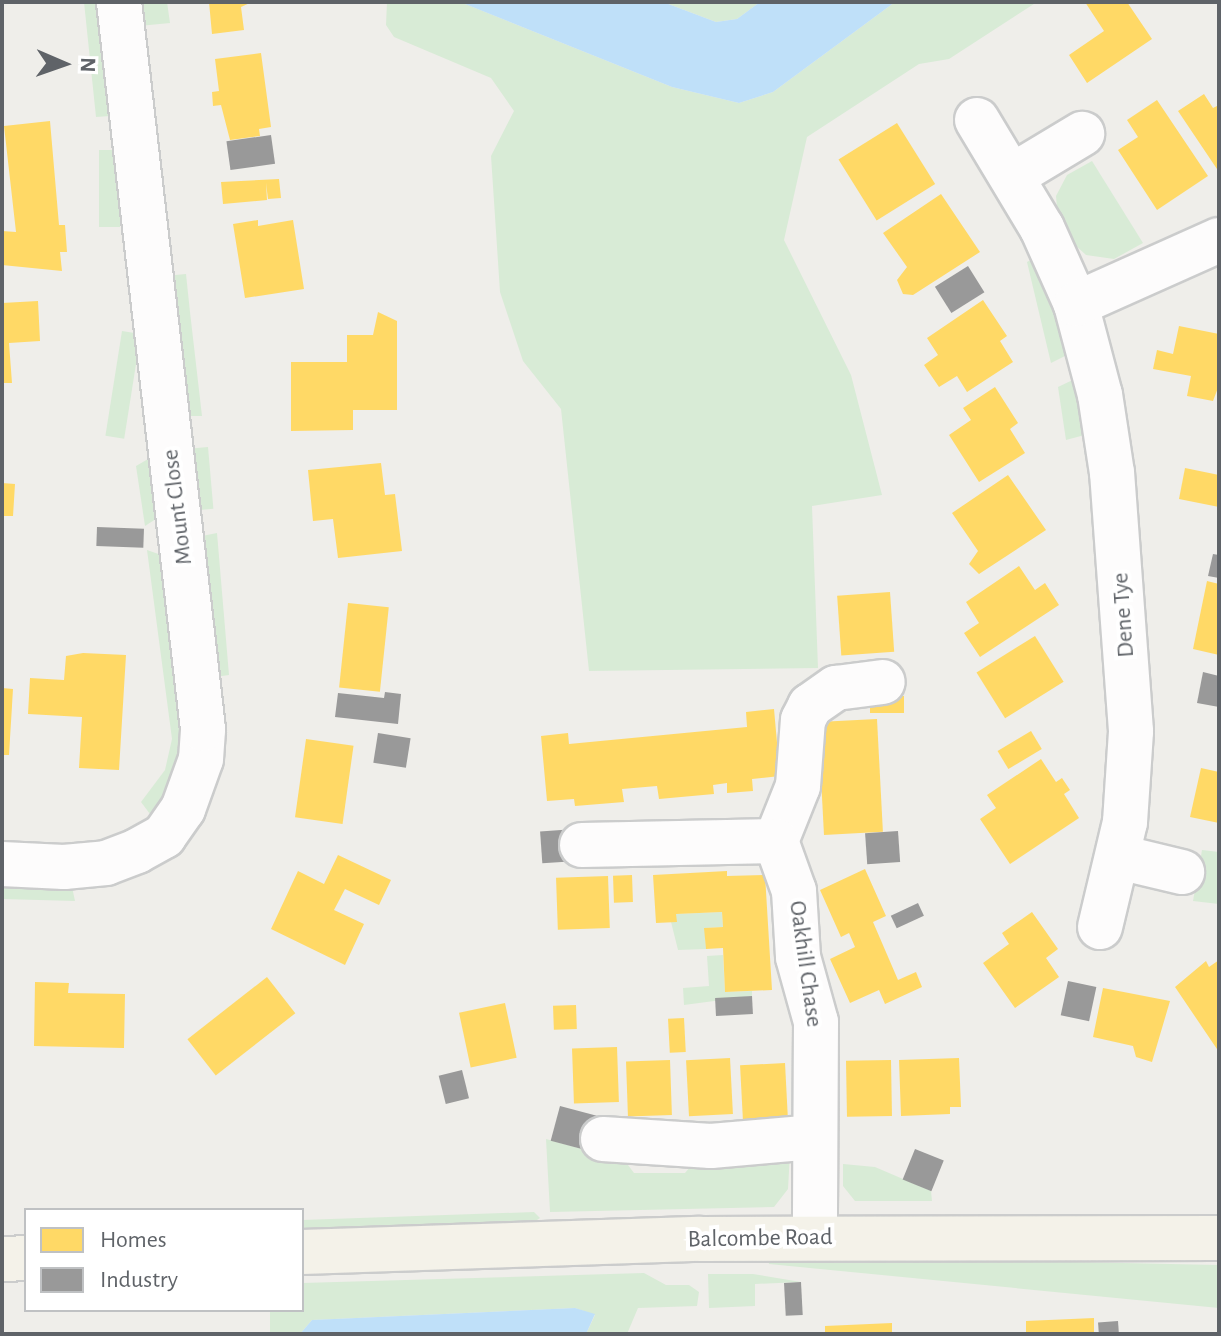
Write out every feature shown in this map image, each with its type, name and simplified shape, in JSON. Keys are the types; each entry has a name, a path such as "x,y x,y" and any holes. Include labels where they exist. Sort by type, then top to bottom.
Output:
{"main road":[{"name":"Balcombe Road","path":"304,1252 815,1238 1219,1238"},
{"path":"2,1259 24,1258"}],"street":[{"name":"Mount Close","path":"2,864 64,867 106,863 137,851 164,836 183,809 201,759 203,729 119,2"},
{"name":"Dene Tye","path":"977,120 1012,176 1076,304 1100,395 1112,473 1128,655 1130,783 1119,857 1100,927"},
{"path":"1012,176 1082,134"},
{"path":"1076,304 1219,240"},
{"path":"582,845 776,841 798,786 801,740 810,706 836,688 883,682"},
{"name":"Oakhill Chase","path":"776,841 794,891 798,957 816,1022 813,1137 815,1238"},
{"path":"1119,857 1182,872"},
{"path":"603,1139 711,1146 813,1137"}],"green space":[{"path":"84,2 103,2 110,116 96,117"},
{"path":"134,2 167,2 170,23 139,26"},
{"path":"387,2 460,2 672,87 739,103 773,92 895,2 1037,2 949,59 919,64 807,137 784,240 851,375 882,495 812,506 818,668 589,671 561,409 523,361 500,292 491,156 514,111 491,78 394,37 386,25"},
{"path":"663,2 760,2 737,19 716,22"},
{"path":"99,150 120,150 120,227 99,227"},
{"path":"1092,161 1143,243 1114,259 1086,255 1074,244 1057,208 1056,196 1067,175"},
{"path":"1037,257 1073,352 1051,363 1027,262"},
{"path":"186,274 202,416 182,416 165,276"},
{"path":"122,331 141,334 124,439 105,436"},
{"path":"1079,377 1092,433 1066,440 1058,387"},
{"path":"208,447 213,509 191,511 186,449"},
{"path":"155,455 162,515 145,526 136,466"},
{"path":"217,533 229,675 215,677 197,537"},
{"path":"147,550 167,557 183,750 163,799 150,814 141,802 165,770 172,739"},
{"path":"1202,850 1219,852 1219,904 1193,901"},
{"path":"2,877 72,887 75,901 2,899"},
{"path":"722,912 723,927 705,928 706,949 678,950 671,922 676,922 676,914"},
{"path":"723,955 725,992 752,991 752,996 684,1005 683,988 709,986 707,956"},
{"path":"546,1139 625,1161 634,1173 685,1173 695,1161 790,1153 788,1189 774,1207 550,1212"},
{"path":"843,1164 875,1167 931,1191 932,1201 855,1201 843,1186"},
{"path":"534,1212 540,1218 534,1222 304,1229 304,1220"},
{"path":"787,1256 1218,1265 1219,1308 769,1264 768,1259"},
{"path":"644,1273 666,1285 689,1285 699,1292 697,1306 638,1308 627,1334 586,1334 595,1315 575,1308 312,1320 300,1334 270,1334 270,1312 304,1312 304,1283"},
{"path":"708,1274 753,1274 801,1282 755,1284 755,1306 709,1308"}],"water":[{"path":"460,2 663,2 716,22 737,19 760,2 895,2 773,92 739,103 672,87"},
{"path":"575,1308 595,1314 586,1334 300,1334 312,1320"}],"building: Homes":[{"path":"209,2 252,2 241,7 244,30 212,34"},
{"path":"1085,2 1127,2 1152,39 1087,83 1069,55 1104,31"},
{"path":"261,53 271,127 259,129 260,136 230,140 221,105 213,106 212,92 219,91 215,59"},
{"path":"1204,94 1213,108 1219,105 1219,172 1178,111"},
{"path":"1157,100 1208,176 1157,210 1118,150 1138,137 1127,120"},
{"path":"50,121 59,225 65,225 67,252 60,252 62,271 2,265 2,231 16,232 4,126"},
{"path":"897,123 935,184 877,221 838,160"},
{"path":"279,179 281,198 268,199 266,183 267,200 223,204 221,182"},
{"path":"941,194 980,252 913,295 903,294 897,280 907,267 883,233"},
{"path":"258,220 258,226 293,220 304,289 245,298 233,224"},
{"path":"983,300 1007,336 1000,341 1013,362 967,392 957,376 939,387 924,365 938,355 927,338"},
{"path":"38,301 40,341 9,343 12,383 2,383 2,303"},
{"path":"378,312 397,321 397,410 353,410 353,430 291,431 291,362 347,362 347,335 373,335"},
{"path":"1179,326 1219,334 1219,385 1213,401 1187,396 1191,376 1153,369 1157,350 1173,354"},
{"path":"995,387 1018,423 1010,429 1025,453 979,482 949,435 971,420 963,408"},
{"path":"381,463 385,495 395,494 402,551 338,558 333,519 313,521 308,470"},
{"path":"1185,468 1219,475 1219,507 1179,499"},
{"path":"1008,475 1046,530 979,574 969,564 978,551 952,513"},
{"path":"2,483 15,484 13,516 2,516"},
{"path":"1019,566 1035,590 1045,583 1059,605 980,657 964,633 979,623 966,602"},
{"path":"1207,581 1219,584 1219,655 1193,649"},
{"path":"890,592 894,652 841,656 837,596"},
{"path":"348,603 389,607 380,692 339,688"},
{"path":"1035,636 1064,682 1005,718 976,673"},
{"path":"83,653 126,655 119,770 79,768 82,717 28,714 30,678 64,680 66,656"},
{"path":"2,688 13,689 9,755 2,755"},
{"path":"870,696 904,696 904,713 870,713"},
{"path":"774,709 780,776 752,779 753,791 727,793 727,783 713,785 714,794 659,799 657,786 622,789 624,802 575,806 574,799 547,801 541,736 568,733 569,744 747,727 746,712"},
{"path":"877,719 883,832 824,835 818,722"},
{"path":"1031,731 1042,749 1008,769 998,751"},
{"path":"306,739 354,746 343,824 295,817"},
{"path":"1041,759 1056,782 1062,778 1070,790 1064,794 1079,818 1010,864 980,819 996,808 987,795"},
{"path":"1201,768 1219,772 1219,823 1190,817"},
{"path":"338,855 391,880 379,905 345,889 334,910 364,924 345,965 271,929 298,871 324,884"},
{"path":"865,869 886,916 873,922 898,980 916,972 922,987 885,1004 879,990 850,1003 830,959 855,947 849,933 841,937 820,890"},
{"path":"727,871 727,876 765,875 772,990 725,992 723,948 706,949 704,928 723,927 722,912 676,914 677,922 656,923 653,875"},
{"path":"632,875 633,902 614,903 613,876"},
{"path":"608,876 610,928 558,930 556,878"},
{"path":"1032,912 1058,949 1046,958 1059,977 1015,1008 983,963 1009,944 1002,933"},
{"path":"1219,960 1219,1052 1175,987 1206,961 1209,967"},
{"path":"267,977 295,1013 216,1075 187,1039"},
{"path":"35,982 69,983 68,993 125,994 124,1048 34,1046"},
{"path":"1103,988 1170,1001 1152,1062 1136,1057 1133,1046 1093,1037"},
{"path":"505,1003 517,1058 471,1068 459,1013"},
{"path":"576,1005 577,1029 554,1030 553,1006"},
{"path":"684,1018 686,1052 670,1053 668,1019"},
{"path":"617,1047 619,1102 574,1104 572,1049"},
{"path":"730,1058 733,1114 689,1116 686,1060"},
{"path":"959,1058 961,1107 950,1107 950,1114 901,1116 899,1060"},
{"path":"670,1060 672,1115 628,1117 626,1062"},
{"path":"891,1060 892,1116 847,1117 846,1061"},
{"path":"785,1063 788,1117 743,1119 740,1065"},
{"path":"1094,1318 1094,1334 1026,1334 1026,1321"},
{"path":"892,1323 892,1334 825,1334 825,1326"}],"building: Industry":[{"path":"271,135 275,164 230,170 226,141"},
{"path":"968,266 984,292 951,313 935,287"},
{"path":"97,527 144,529 143,548 96,546"},
{"path":"1213,554 1219,555 1219,578 1208,576"},
{"path":"1203,672 1219,676 1219,707 1197,703"},
{"path":"385,692 401,694 398,724 335,717 338,693 384,698"},
{"path":"378,733 411,738 406,768 373,763"},
{"path":"575,829 577,861 542,863 540,831"},
{"path":"898,831 900,862 867,864 865,833"},
{"path":"918,903 924,916 897,928 891,916"},
{"path":"1068,981 1096,987 1089,1021 1061,1015"},
{"path":"752,996 753,1014 716,1016 715,998"},
{"path":"462,1070 469,1098 446,1104 439,1076"},
{"path":"560,1106 597,1116 587,1151 551,1141"},
{"path":"915,1149 944,1161 931,1191 903,1180"},
{"path":"801,1282 803,1315 786,1316 784,1283"},
{"path":"1118,1321 1119,1334 1099,1334 1098,1322"}]}
